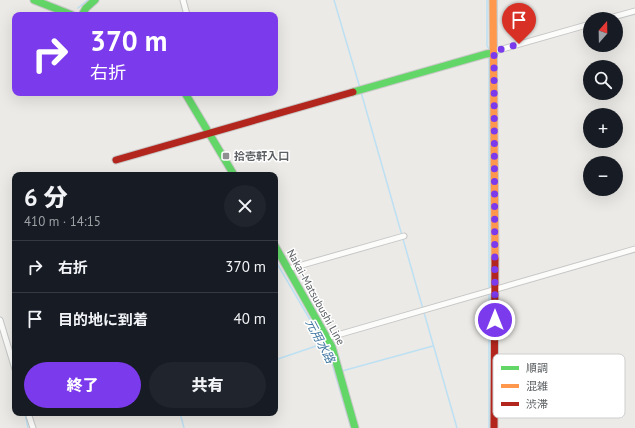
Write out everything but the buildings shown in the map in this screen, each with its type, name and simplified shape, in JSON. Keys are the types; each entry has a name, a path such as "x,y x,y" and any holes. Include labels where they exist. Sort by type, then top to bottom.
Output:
{"street":[{"path":"34,0 64,12"},
{"path":"84,12 95,0"},
{"path":"183,0 186,12"},
{"path":"493,0 495,354"},
{"path":"623,14 635,10"},
{"path":"116,160 583,26"},
{"path":"187,96 232,172"},
{"path":"288,269 404,236"},
{"path":"327,338 635,249"},
{"name":"Nakai-Matsubushi Line","path":"278,251 327,338 338,366 355,428"},
{"path":"0,320 12,359"},
{"path":"29,416 33,428"},
{"path":"494,418 494,428"}],"waterway":[{"path":"78,8 88,0"},
{"path":"334,0 360,88"},
{"path":"487,0 487,46 489,49"},
{"path":"497,0 497,30"},
{"path":"489,56 489,428"},
{"path":"361,92 457,428"},
{"name":"元用水路","path":"278,265 319,335 331,360 351,428"},
{"path":"278,359 322,344"},
{"path":"342,371 433,346"},
{"path":"26,416 28,428"},
{"path":"181,416 184,428"}],"traffic: fast":[{"path":"34,0 64,12"},
{"path":"84,12 95,0"},
{"path":"353,92 494,53"},
{"path":"187,96 232,172"},
{"path":"278,251 332,347 355,428"}],"traffic: slow":[{"path":"493,0 495,259"}],"traffic: jam":[{"path":"116,160 353,92"},
{"path":"494,354 495,259"},
{"path":"494,418 494,428"}],"place":[{"name":"拾壱軒入口","path":"226,156"}],"route":[{"path":"495,320 494,50 519,44"}]}
